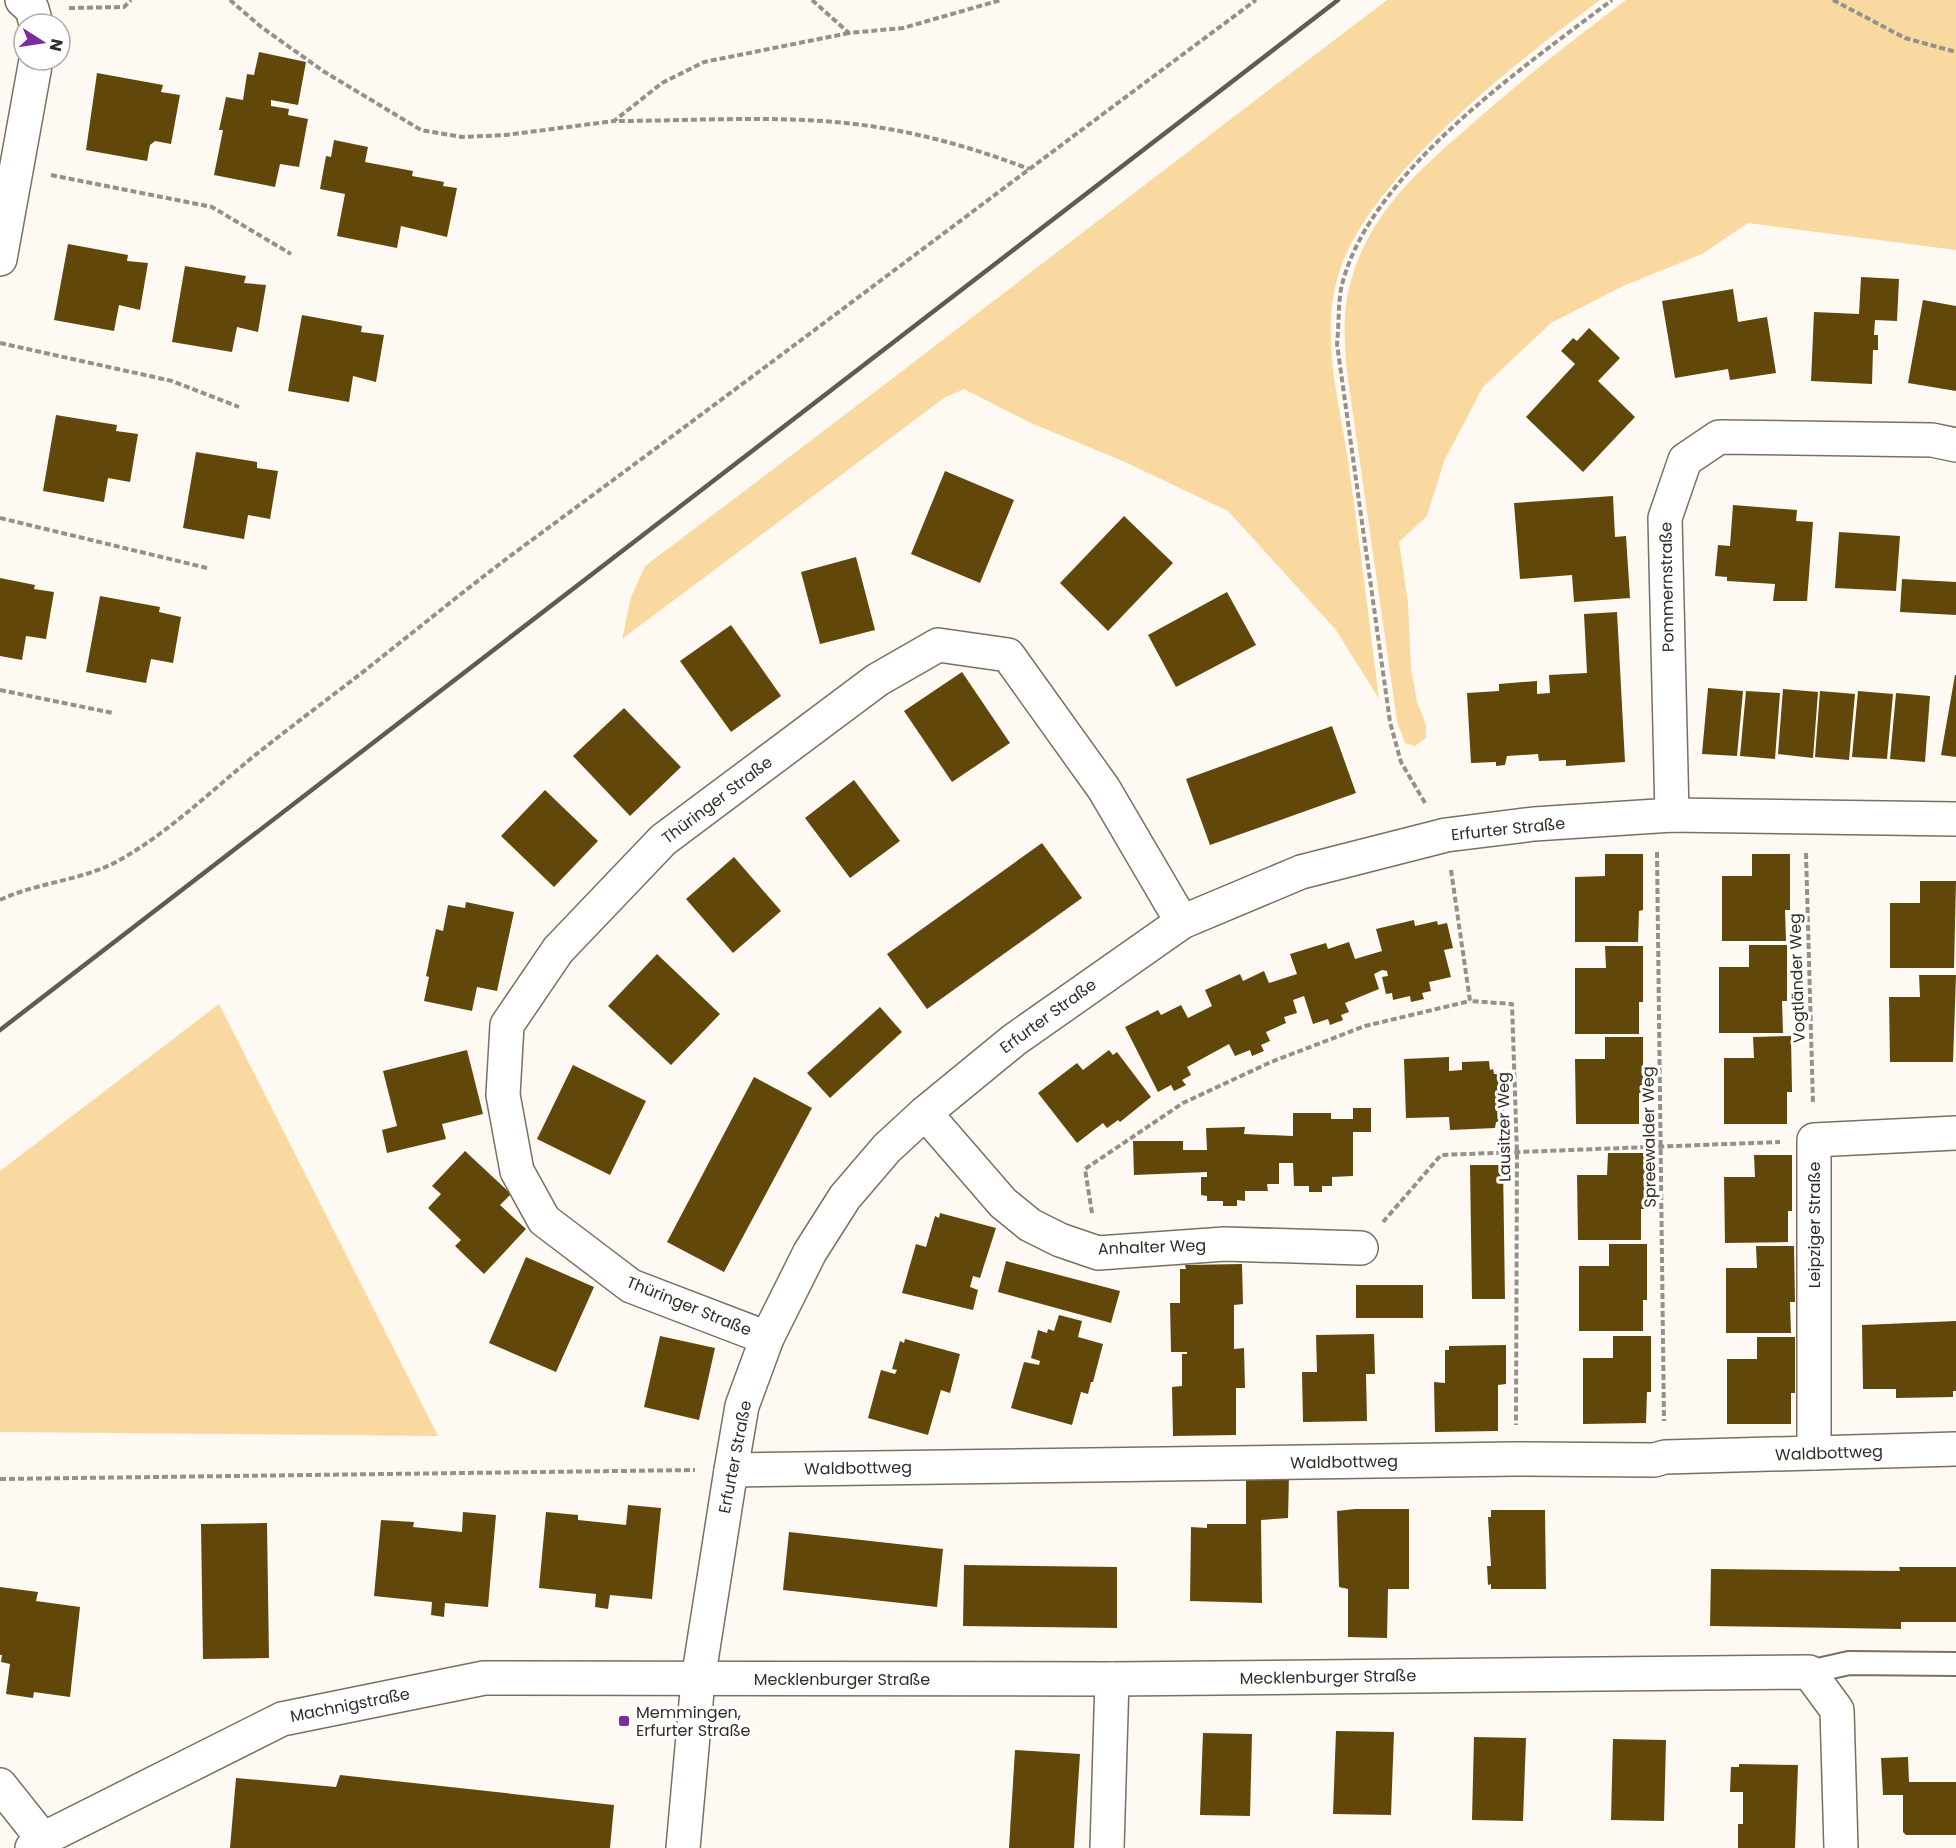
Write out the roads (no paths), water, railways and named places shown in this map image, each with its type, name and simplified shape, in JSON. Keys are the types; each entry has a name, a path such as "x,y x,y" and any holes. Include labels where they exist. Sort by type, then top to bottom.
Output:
{"street":[{"path":"0,260 34,72"},
{"name":"Pommernstraße","path":"1664,816 1665,519 1685,460 1719,437 1932,440 1956,445"},
{"name":"Thüringer Straße","path":"767,1338 631,1286 544,1220 517,1171 502,1095 507,1025 558,950 663,840 877,680 938,645 1008,655 1104,789 1182,922"},
{"name":"Erfurter Straße","path":"683,1848 698,1680 731,1470 742,1406 767,1338 810,1252 845,1197 887,1148 925,1113 1014,1040 1139,950 1182,922 1301,872 1446,835 1534,824 1664,816 1956,819"},
{"name":"Anhalter Weg","path":"925,1113 1003,1203 1030,1226 1060,1240 1098,1253 1225,1244 1361,1248"},
{"name":"Leipziger Straße","path":"1815,1453 1814,1140 1956,1133"},
{"name":"Waldbottweg","path":"731,1470 1516,1459 1654,1460 1665,1457 1956,1449"},
{"path":"1809,1672 1837,1710 1841,1848"},
{"name":"Mecklenburger Straße","path":"698,1680 1112,1679 1809,1672"},
{"name":"Machnigstraße","path":"38,1843 282,1719 484,1678 698,1680"},
{"path":"1107,1848 1112,1679"},
{"path":"0,1785 38,1843"}],"lane":[{"name":"Mecklenburger Straße","path":"1809,1672 1848,1663 1956,1664"}],"railway":[{"path":"0,1030 1338,0"}],"place":[{"name":"Memmingen, Erfurter Straße","path":"624,1721"}]}
